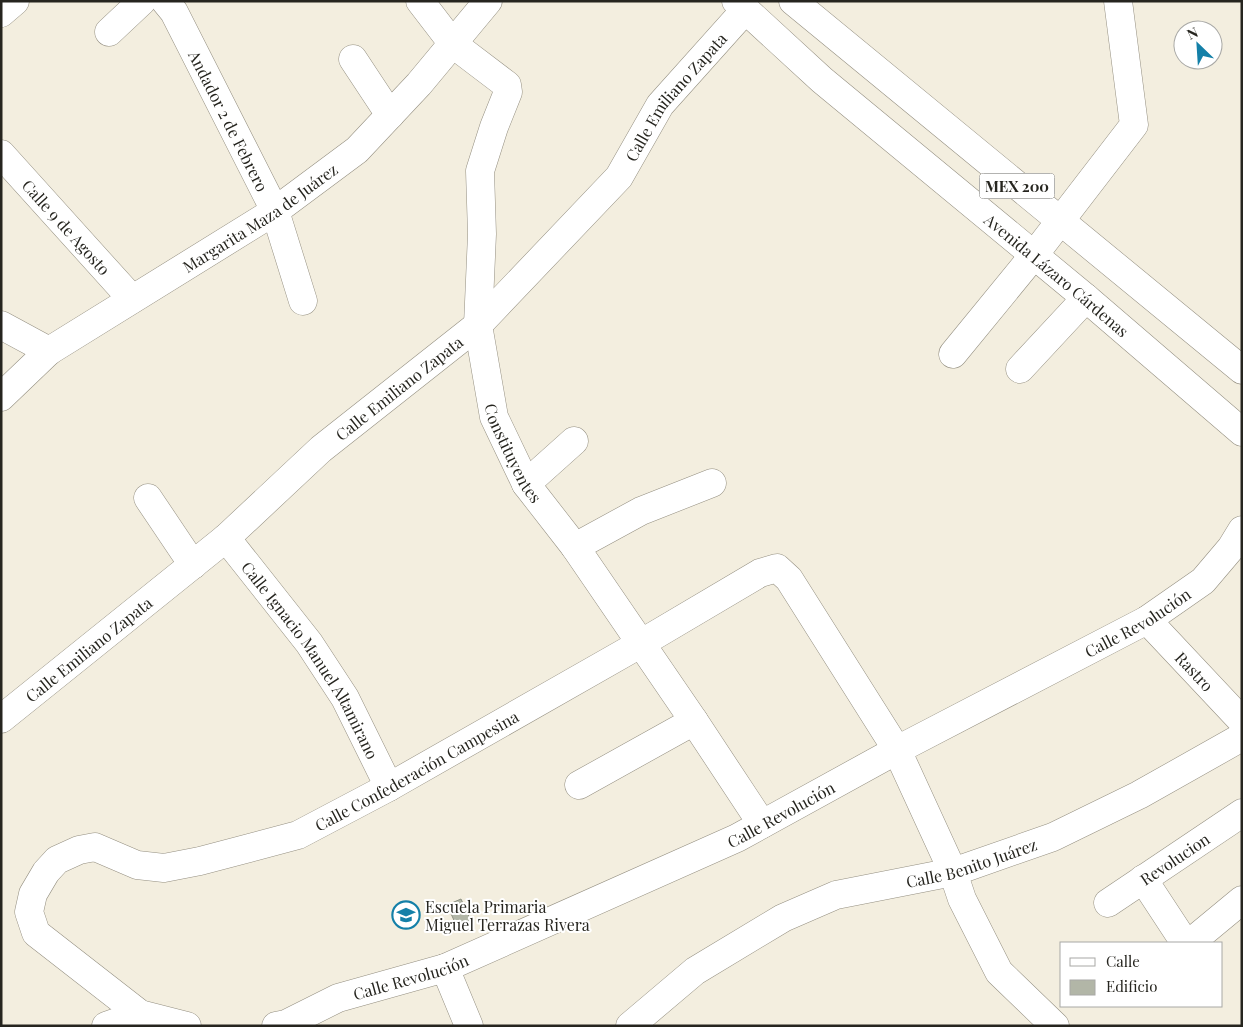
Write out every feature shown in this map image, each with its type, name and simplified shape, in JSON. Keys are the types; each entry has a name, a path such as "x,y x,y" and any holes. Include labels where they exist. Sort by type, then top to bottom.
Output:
{"street":[{"path":"1,13 15,1"},
{"path":"109,32 142,1"},
{"name":"Andador 2 de Febrero","path":"165,1 174,12 275,211 303,301"},
{"name":"Constituyentes","path":"420,1 453,44 507,85 508,92 494,127 480,171 482,234 478,325 494,417 526,484 575,548 762,824"},
{"name":"Margarita Maza de Juárez","path":"1,397 49,350 275,211 357,150 453,44 488,1"},
{"name":"MEX 200","path":"793,1 1242,370"},
{"path":"953,354 1034,255 1134,125 1118,1"},
{"name":"Avenida Lázaro Cárdenas","path":"741,5 822,80 1086,298 1242,432"},
{"name":"Calle Emiliano Zapata","path":"1,719 226,538 321,449 478,325 619,177 660,105 741,5"},
{"path":"353,59 390,115"},
{"name":"Calle 9 de Agosto","path":"1,154 132,299"},
{"path":"1020,369 1086,298"},
{"path":"1,325 49,350"},
{"path":"526,484 574,441"},
{"path":"575,548 641,511 712,483"},
{"path":"148,498 193,565"},
{"name":"Calle Revolución","path":"276,1026 286,1024 338,998 445,968 737,838 897,750 1147,620 1203,580 1231,548 1242,530"},
{"name":"Calle Ignacio Manuel Altamirano","path":"226,538 309,643 345,698 388,787"},
{"name":"Calle Confederación Campesina","path":"140,1014 36,933 29,912 33,894 57,860 79,850 95,847 137,864 164,868 200,861 298,834 388,787 640,644 760,573 777,568 789,579 897,750"},
{"name":"Rastro","path":"1147,620 1242,721"},
{"path":"579,785 694,721"},
{"name":"Calle Benito Juárez","path":"630,1026 695,971 783,918 836,895 952,872 1054,836 1139,795 1242,737"},
{"path":"897,750 952,872 962,899 999,972 1055,1026"},
{"name":"Revolucion","path":"1108,903 1242,813"},
{"path":"1143,879 1184,942"},
{"path":"1191,942 1242,900"},
{"path":"445,968 469,1026"},
{"path":"106,1026 140,1014 187,1026"}],"building":[{"path":"461,899 472,923 458,929 447,905"}],"place":[{"name":"Escuela Primaria Miguel Terrazas Rivera","path":"406,915"}]}
